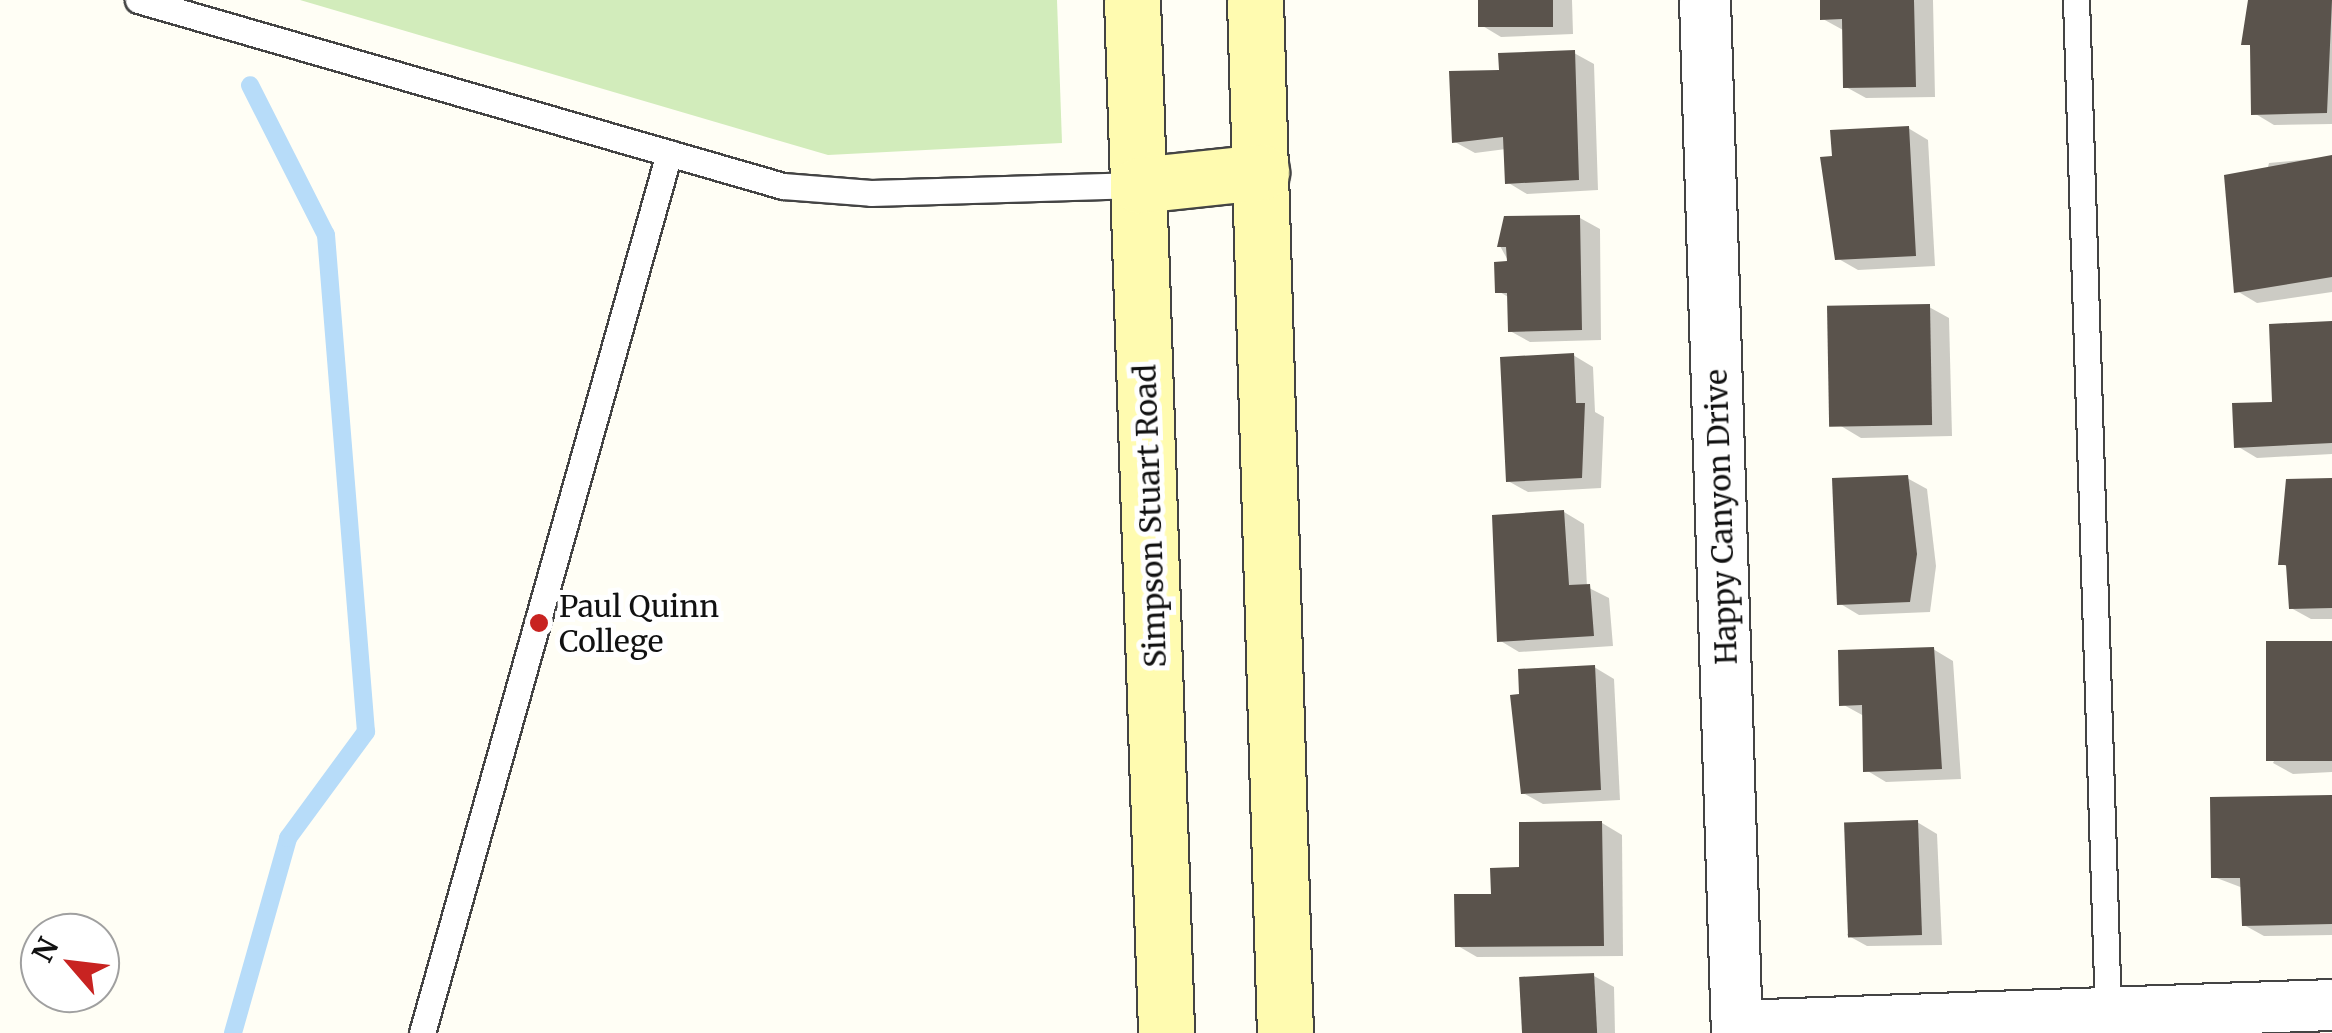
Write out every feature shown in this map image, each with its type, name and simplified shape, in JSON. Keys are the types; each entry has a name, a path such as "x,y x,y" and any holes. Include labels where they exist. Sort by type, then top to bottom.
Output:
{"main road":[{"name":"Simpson Stuart Road","path":"1132,0 1166,1033"},
{"path":"1255,0 1285,1033"},
{"path":"1139,185 1262,172"}],"street":[{"name":"Happy Canyon Drive","path":"1706,0 1737,1030"},
{"path":"1737,1030 2332,1004"}],"lane":[{"path":"138,0 783,186 1008,191 1139,185"},
{"path":"2076,0 2108,1015"},
{"path":"422,1033 670,154"}],"green space":[{"path":"300,0 1057,0 1062,143 828,155"}],"building":[{"path":"1478,0 1553,0 1553,27 1478,27"},
{"path":"1820,0 1914,0 1916,87 1843,88 1842,19 1820,20"},
{"path":"2248,0 2332,0 2327,113 2251,115 2250,45 2241,45"},
{"path":"1575,50 1579,180 1505,184 1503,137 1452,143 1449,71 1499,70 1498,53"},
{"path":"1909,126 1916,256 1835,260 1820,157 1832,156 1830,130"},
{"path":"2332,155 2332,277 2234,293 2224,175"},
{"path":"1580,215 1582,330 1508,332 1507,293 1495,293 1494,262 1507,261 1506,247 1497,247 1504,216"},
{"path":"1930,304 1932,425 1829,427 1827,306"},
{"path":"2332,321 2332,443 2234,448 2232,403 2272,402 2269,324"},
{"path":"1574,353 1576,403 1585,403 1582,478 1506,482 1500,357"},
{"path":"1908,475 1917,554 1910,602 1837,605 1832,478"},
{"path":"2332,478 2332,608 2289,609 2286,565 2278,565 2286,479"},
{"path":"1564,510 1569,585 1590,584 1594,636 1497,642 1492,515"},
{"path":"2266,641 2332,641 2332,761 2266,761"},
{"path":"1934,647 1942,769 1863,772 1862,705 1839,706 1838,650"},
{"path":"1595,665 1601,790 1521,794 1510,695 1519,694 1518,669"},
{"path":"2332,795 2332,924 2242,926 2240,878 2211,878 2210,797"},
{"path":"1918,820 1922,935 1848,938 1844,823"},
{"path":"1602,821 1604,946 1455,947 1454,894 1491,894 1490,868 1519,867 1519,822"},
{"path":"1594,973 1597,1033 1522,1033 1519,977"}],"waterway":[{"path":"233,1033 288,838 366,732 326,235 250,85"}],"place":[{"name":"Paul Quinn College","path":"539,623"}]}
